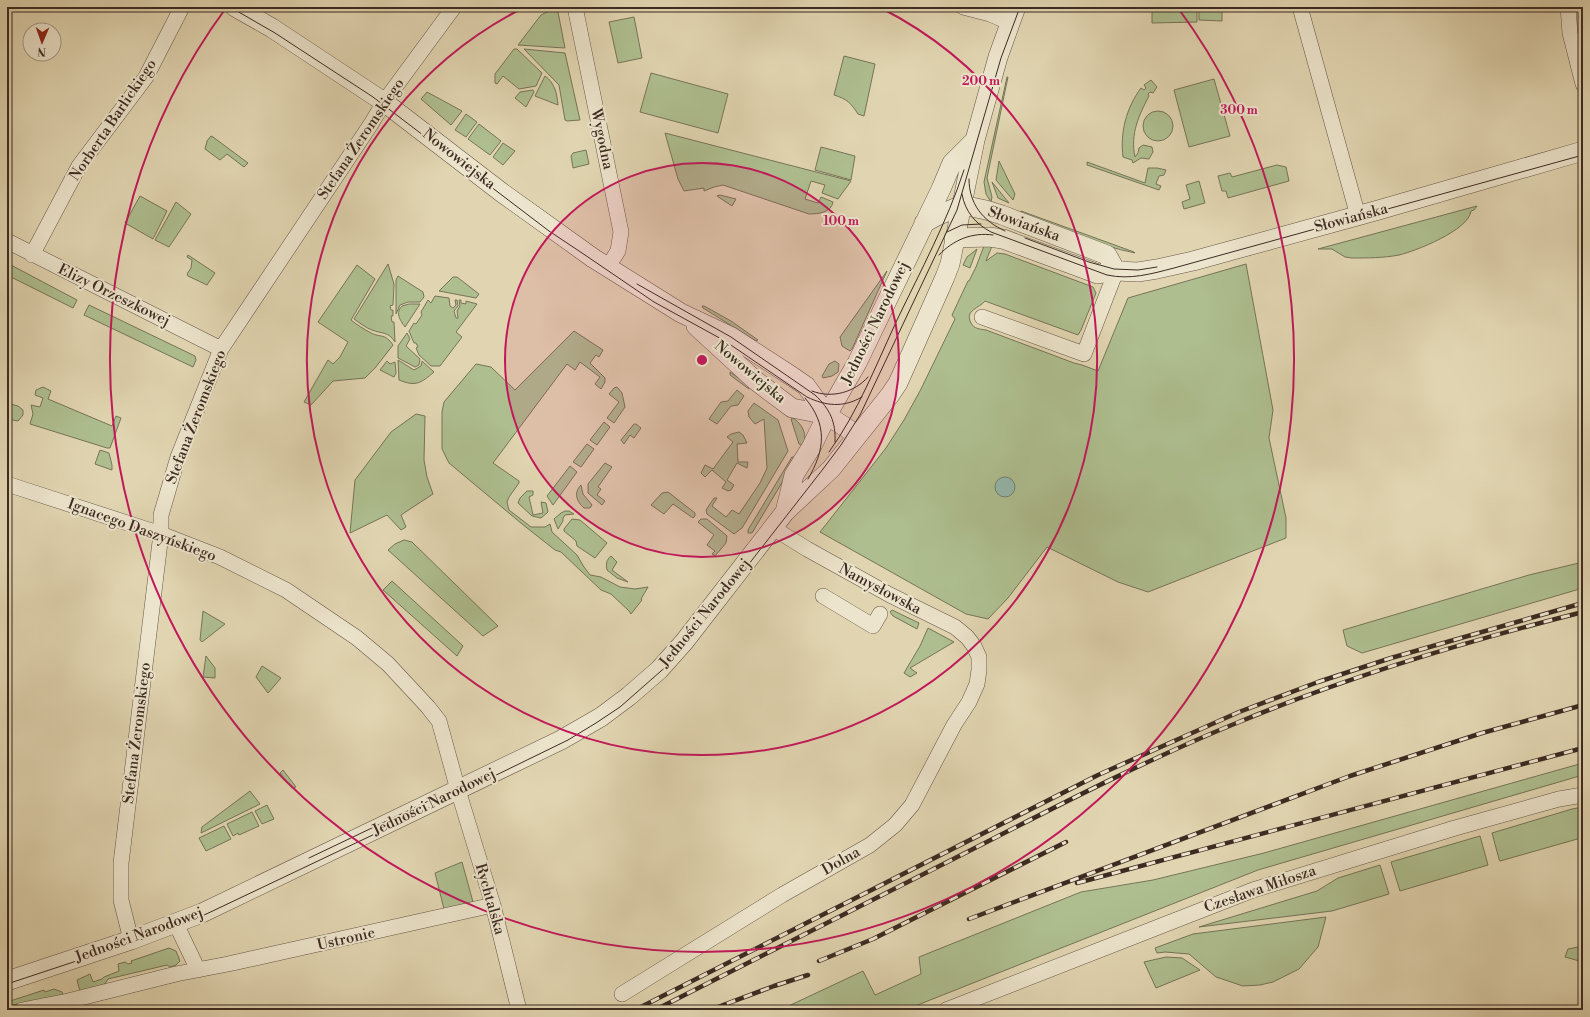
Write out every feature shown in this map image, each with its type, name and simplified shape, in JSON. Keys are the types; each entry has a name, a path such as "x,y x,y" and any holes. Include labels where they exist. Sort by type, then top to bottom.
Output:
{"street":[{"name":"Norberta Barlickiego","path":"32,255 79,166 146,77 182,7"},
{"name":"Nowowiejska","path":"235,7 272,28 384,102 501,192 607,268 681,312 730,336 793,377 806,386 827,415 857,435"},
{"name":"Stefana Żeromskiego","path":"131,940 124,917 121,895 121,863 161,534 161,515 178,457 221,349 371,124 384,102 454,7"},
{"name":"Wygodna","path":"575,7 621,232 618,251 607,268"},
{"path":"963,7 990,14 1013,15"},
{"path":"1300,7 1358,216"},
{"path":"1568,7 1570,32 1583,84"},
{"name":"Jedności Narodowej","path":"7,981 131,940 202,914 561,740 601,717 659,670 684,642 785,512 831,469 898,383 946,277 950,264 954,238 975,140 998,57 1013,15"},
{"name":"Jedności Narodowej","path":"785,512 794,475 812,446 827,415 857,363 952,162 975,140"},
{"name":"Słowiańska","path":"954,238 989,237 1003,239 1098,274 1138,272 1184,263 1358,216 1583,151"},
{"path":"924,223 962,205"},
{"name":"Słowiańska","path":"962,205 986,210 1107,255 1116,272"},
{"name":"Elizy Orzeszkowej","path":"7,241 32,255 221,349"},
{"path":"982,317 1084,354 1116,272"},
{"name":"Nowowiejska","path":"681,312 756,381 792,408 827,415"},
{"name":"Ignacego Daszyńskiego","path":"7,484 161,534 220,557 286,590 357,638 388,664 422,700 439,721 458,790"},
{"name":"Namysłowska","path":"773,528 807,549 890,595 955,627 967,637 974,646 979,657"},
{"path":"823,596 873,626 880,614"},
{"name":"Dolna","path":"622,994 782,895 870,845 895,825 912,805 954,725 969,702 977,684 980,670 979,657"},
{"name":"Rychtalska","path":"458,790 493,905 519,1010"},
{"name":"Czesława Miłosza","path":"946,1010 1253,890 1455,828 1558,799 1583,795"},
{"name":"Ustronie","path":"22,1010 68,1001 176,974 340,940 493,905"},
{"path":"176,924 198,970"}],"green space":[{"path":"557,7 565,48 518,45 541,15"},
{"path":"1152,7 1197,7 1197,22 1152,23"},
{"path":"1199,7 1222,7 1222,21 1199,20"},
{"path":"634,17 642,58 618,63 609,22"},
{"path":"514,49 517,49 542,73 536,86 519,89 503,76 497,84 495,83 495,74"},
{"path":"524,49 565,53 580,120 565,120 559,85"},
{"path":"844,56 875,64 864,116 858,114 851,104 834,95"},
{"path":"651,73 728,94 718,133 640,112"},
{"path":"545,76 553,85 558,105 535,96"},
{"path":"1007,77 987,178 992,197 991,202 986,194 984,182"},
{"path":"1214,79 1230,136 1189,147 1174,90"},
{"path":"1151,80 1157,87 1153,93 1150,92 1148,94 1149,96 1136,125 1134,149 1135,157 1139,148 1143,145 1152,147 1153,152 1149,159 1141,158 1133,163 1132,160 1123,157 1123,130 1131,104 1141,88 1144,90 1146,88 1144,85"},
{"path":"533,90 534,92 526,107 515,98 520,92"},
{"path":"427,92 462,111 451,125 421,99"},
{"path":"1158,111 1168,116 1173,126 1168,136 1158,141 1148,136 1143,126 1148,116"},
{"path":"466,114 477,122 466,137 455,130"},
{"path":"479,124 501,141 490,155 468,139"},
{"path":"665,133 851,181 838,199 822,193 825,185 811,181 805,199 818,203 821,197 833,202 830,209 827,211 813,214 809,214 723,185 704,191 704,188 684,191 678,179"},
{"path":"211,136 248,163 244,167 227,154 220,160 205,149 207,141"},
{"path":"503,143 515,151 503,165 493,157"},
{"path":"821,147 855,156 851,180 815,170"},
{"path":"586,150 589,164 573,168 571,156 573,153"},
{"path":"999,161 1015,194 1013,200 996,180"},
{"path":"1087,162 1145,183 1148,168 1166,170 1164,175 1159,176 1156,184 1161,186 1159,190 1087,165"},
{"path":"1277,165 1286,167 1289,181 1228,198 1226,191 1222,191 1218,176 1230,173 1232,177"},
{"path":"1199,181 1205,203 1184,209 1182,202 1190,199 1186,185"},
{"path":"992,182 1009,203 998,198"},
{"path":"720,195 736,199 732,206 717,196"},
{"path":"140,196 167,211 153,239 125,223"},
{"path":"176,202 191,214 169,247 155,240"},
{"path":"1477,206 1471,211 1468,218 1461,225 1441,239 1399,255 1352,258 1345,257 1332,249 1318,249"},
{"path":"1021,211 1135,253 1106,246 1077,236 1020,214"},
{"path":"984,246 992,246 986,261 997,253 1005,254 1093,287 1096,293 1078,335 985,301 971,312 969,319 972,325 1098,371 1128,298 1246,264 1273,410 1269,438 1286,518 1286,538 1148,592 1118,582 1047,547 1008,598 988,619 966,614 820,532 886,448 904,420 920,391 955,319 952,315 976,267"},
{"path":"977,249 970,268 963,265 967,257"},
{"path":"188,255 215,273 207,285 188,276 187,274 191,268 192,260 187,257"},
{"path":"7,263 77,300 73,308 7,275"},
{"path":"388,264 394,284 393,305 390,306 391,310 393,310 393,316 391,316 392,322 394,322 395,342 387,334 370,329 354,319"},
{"path":"357,265 375,279 351,320 371,333 385,337 393,345 365,378 333,381 311,405 304,402 328,360 333,364 340,357 348,342 318,322"},
{"path":"887,271 850,351 842,346 840,337"},
{"path":"398,276 423,292 424,297 420,302 408,302 400,305 396,314 396,280"},
{"path":"453,277 457,277 479,294 476,298 439,291"},
{"path":"435,296 449,298 450,306 453,308 456,305 455,300 457,300 458,306 454,311 456,318 458,318 457,311 460,306 459,300 461,300 461,303 466,304 466,301 477,304 456,332 462,337 440,366 431,366 419,355 416,348 418,347 416,343 414,343 409,331 422,315 421,312 428,300 431,303"},
{"path":"409,304 420,304 405,327 400,319 399,311 402,306"},
{"path":"89,305 195,356 196,360 193,367 84,315"},
{"path":"702,306 731,321 758,340 756,341"},
{"path":"574,331 603,350 599,357 596,355 590,363 605,378 605,382 601,389 595,384 600,377 580,362 575,370 567,364 493,463 519,481 507,502 509,510 531,527 545,527 550,524 552,532 577,555 590,575 601,577 620,587 635,589 648,587 641,599 642,600 631,614 611,594 601,590 561,552 555,550 522,524 449,463 442,449 442,412 444,402 476,364 491,367 515,390"},
{"path":"407,333 410,339 406,346 420,359 419,365 415,367 398,358 398,346"},
{"path":"398,360 414,370 421,366 422,361 434,372 418,383 410,383 399,380"},
{"path":"387,361 390,364 395,362 396,373 394,377 380,370"},
{"path":"835,361 839,364 838,372 832,376 823,378 822,376 829,364"},
{"path":"730,372 749,385 749,389 730,375"},
{"path":"43,387 51,391 48,399 112,426 116,416 121,418 110,448 30,424 33,414 31,405 40,407 43,398 35,395 36,390"},
{"path":"617,387 622,393 625,407 614,423 607,418 619,402 609,394 614,388"},
{"path":"737,390 744,396 738,405 731,406 717,424 709,419 721,402 728,401"},
{"path":"7,403 18,406 23,410 23,415 18,421 7,419"},
{"path":"754,403 778,420 788,451 742,528 734,534 707,514 706,510 714,498 717,498 712,506 726,517 732,510 739,514 760,483 767,468 764,419 755,424 749,417 748,411"},
{"path":"416,414 425,416 424,460 427,477 433,494 401,515 406,527 401,530 387,515 350,533 355,480 391,432"},
{"path":"793,418 799,423 803,430 805,437 803,446 799,444 791,419"},
{"path":"604,422 610,427 597,445 590,440"},
{"path":"634,424 641,428 634,438 630,435 624,444 621,440"},
{"path":"739,432 743,435 747,443 737,444 738,462 748,462 747,468 737,463 727,480 734,485 731,490 728,491 722,488 726,482 712,470 705,477 701,473 705,465 713,469 733,442 727,437 731,434"},
{"path":"587,444 594,449 581,467 573,462"},
{"path":"100,450 109,453 112,470 95,464"},
{"path":"792,457 795,457 796,459 752,533 748,533 748,530"},
{"path":"605,463 612,467 598,487 601,489 597,495 605,501 602,505 588,493 588,484"},
{"path":"570,466 577,472 553,505 547,496"},
{"path":"581,485 583,494 592,505 590,508 584,508 579,503 577,491"},
{"path":"527,491 533,491 533,495 529,497 533,515 543,513 541,502 546,503 548,512 541,518 532,516 518,503 520,498"},
{"path":"668,492 695,513 695,516 693,518 673,504 664,514 651,505 662,493"},
{"path":"565,511 569,511 574,514 565,515 558,529 554,519"},
{"path":"572,519 580,520 607,543 595,558 577,546 576,541 564,531"},
{"path":"701,519 707,519 727,536 726,543 715,556 712,554 715,551 707,545 714,535 698,522"},
{"path":"404,540 412,542 498,626 483,636 388,550 395,544"},
{"path":"611,556 617,562 612,570 628,582 617,578 607,570 607,562"},
{"path":"1583,562 1583,588 1362,653 1347,646 1343,630 1529,575"},
{"path":"392,581 463,646 457,656 383,590"},
{"path":"892,610 919,623 917,629 893,616 890,612"},
{"path":"203,611 225,624 202,642 200,640"},
{"path":"928,628 954,642 910,668 917,673 910,677 904,673 920,646"},
{"path":"206,656 215,668 215,678 203,677"},
{"path":"262,666 281,678 268,693 256,677"},
{"path":"1583,763 1583,775 1258,870 905,1010 780,1010 863,971 875,995 921,974 919,957 1081,892 1153,880 1264,853"},
{"path":"283,770 296,787 292,788 280,773"},
{"path":"250,791 260,804 201,833 202,827"},
{"path":"267,805 274,819 262,824 255,811"},
{"path":"1583,807 1583,839 1581,838 1500,861 1492,833"},
{"path":"252,812 259,826 239,835 238,833 233,836 227,824"},
{"path":"224,826 231,839 206,851 199,838"},
{"path":"1480,836 1488,865 1400,891 1391,862"},
{"path":"462,862 473,902 444,909 435,873"},
{"path":"1380,865 1389,894 1332,911 1199,927 1317,891 1338,878"},
{"path":"1326,917 1318,947 1299,969 1273,982 1260,985 1243,986 1216,977 1189,954 1165,952 1157,953 1155,948 1193,934"},
{"path":"1583,946 1583,962 1565,957 1568,949"},
{"path":"169,948 176,951 180,961 176,965 170,967 167,965 108,979 104,985 80,991 77,980 90,974 93,982 102,979 119,971 118,964 125,962 128,964 132,963 131,961"},
{"path":"1166,957 1182,958 1200,970 1156,988 1144,962"},
{"path":"54,989 62,992 63,995 7,1006 7,1002 44,990 45,992"}],"water":[{"path":"1005,477 1012,480 1015,487 1012,494 1005,497 998,494 995,487 998,480"}],"tram line":[{"path":"230,7 275,33 373,97 549,231 654,302 725,341 807,397 828,404 848,403 862,397"},
{"path":"7,984 149,937 200,917 400,822 568,740 620,707 669,664 823,469 841,445 860,415 957,210 1001,58 1020,7"},
{"path":"962,194 963,200 972,217 991,232 1107,275 1132,277 1174,268 1583,155"},
{"path":"829,452 858,405 942,227 964,170"},
{"path":"969,179 972,196 979,211 990,222 1005,231"},
{"path":"947,232 962,225 981,224"},
{"path":"939,255 950,245 963,238 985,234 993,235"},
{"path":"1025,238 1089,262 1114,269 1138,270 1157,267"},
{"path":"637,284 731,337 815,395 825,405 831,416 835,442"},
{"path":"812,391 827,394 843,393 857,387 868,377"},
{"path":"805,398 818,418 822,438 818,458 808,479"},
{"path":"309,858 464,784"}],"railway":[{"path":"635,1010 1098,775 1239,712 1318,682 1391,658 1583,603"},
{"path":"655,1010 1072,799 1205,736 1323,689 1452,647 1583,612"},
{"path":"969,919 1350,776 1482,733 1583,705"},
{"path":"1077,883 1583,748"},
{"path":"819,961 873,939 1066,842"},
{"path":"710,1010 808,975"}]}
